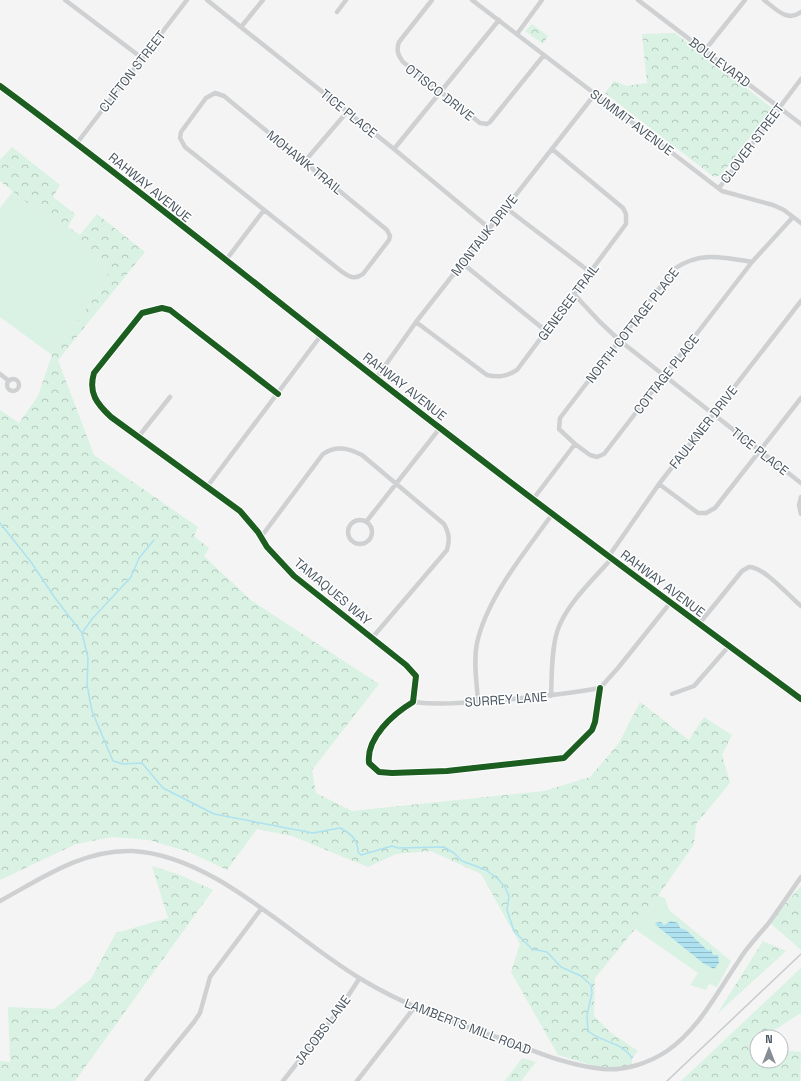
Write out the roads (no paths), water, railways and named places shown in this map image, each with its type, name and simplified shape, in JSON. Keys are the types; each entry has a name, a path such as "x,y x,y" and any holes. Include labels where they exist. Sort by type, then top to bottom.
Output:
{"street":[{"path":"66,0 142,58"},
{"name":"CLIFTON STREET","path":"77,142 187,0"},
{"name":"TICE PLACE","path":"207,0 394,149 489,228"},
{"path":"241,28 263,0"},
{"path":"337,12 346,0"},
{"name":"OTISCO DRIVE","path":"432,0 399,42 397,48 398,56 403,62 480,123 487,124 544,55"},
{"name":"SUMMIT AVENUE","path":"472,0 719,188 729,194 773,205 801,223"},
{"path":"517,34 542,0"},
{"name":"BOULEVARD","path":"638,0 801,124"},
{"path":"705,50 745,0"},
{"path":"764,0 784,15 794,16 801,12"},
{"path":"394,149 499,20"},
{"name":"CLOVER STREET","path":"719,188 801,79"},
{"name":"RAHWAY AVENUE","path":"0,86 77,142 440,428 534,498 670,603 801,699"},
{"name":"MOHAWK TRAIL","path":"215,93 224,96 305,161 387,230 390,236 389,240 363,274 359,277 349,277 264,210 185,147 180,138 182,132 206,98 215,93"},
{"name":"MONTAUK DRIVE","path":"377,377 416,322 595,94"},
{"path":"305,161 347,112"},
{"name":"GENESEE TRAIL","path":"416,322 487,375 495,377 504,376 518,370 626,224 626,214 616,201 552,149"},
{"path":"506,208 590,272"},
{"path":"226,260 264,210"},
{"name":"COTTAGE PLACE","path":"575,444 590,455 597,457 604,454 752,262 793,217"},
{"name":"NORTH COTTAGE PLACE","path":"575,444 559,429 559,421 674,269 683,262 704,256 752,262"},
{"path":"462,263 546,331"},
{"name":"TICE PLACE","path":"574,294 619,340 801,484"},
{"name":"FAULKNER DRIVE","path":"551,696 553,656 557,631 568,610 610,557 659,484 801,301"},
{"name":"TAMAQUES WAY","path":"278,394 170,310 162,308 142,313 94,373 92,381 92,392 96,402 112,417 240,512 261,537 267,547 294,576 406,664 416,676 412,702"},
{"path":"207,487 322,334"},
{"path":"0,374 8,381"},
{"path":"139,436 170,397"},
{"path":"659,484 692,510 706,513 719,505 801,398"},
{"path":"366,522 440,428"},
{"path":"534,498 575,444"},
{"path":"261,537 322,454 331,449 351,450 362,455 444,524 450,540 447,550 372,638"},
{"path":"801,496 799,505 801,514"},
{"path":"478,702 476,664 477,644 485,618 502,587 553,513"},
{"path":"355,521 366,522 372,530 371,537 366,542 355,543 349,537 350,526 355,521"},
{"path":"699,624 742,571 749,567 757,568 801,606"},
{"path":"412,702 392,718 375,739 368,755 369,763 379,772 447,771 564,758 592,730 595,722 600,688 670,603"},
{"path":"672,694 694,686 729,646"},
{"name":"SURREY LANE","path":"412,702 424,704 478,702 551,696 600,688"},
{"name":"LAMBERTS MILL ROAD","path":"0,900 71,862 91,856 130,851 167,857 191,866 232,890 360,979 414,1008 576,1065 604,1069 637,1065 665,1052 696,1026 738,960 769,922 801,877"},
{"path":"146,1081 194,1022 200,1013 210,977 261,909"},
{"name":"JACOBS LANE","path":"283,1081 360,979"},
{"path":"357,1081 414,1008"}],"water":[{"path":"671,921 678,923 680,928 686,930 706,949 709,951 711,949 713,955 718,955 719,963 714,969 703,963 655,923 661,922 664,925"}],"waterway":[{"path":"0,523 31,562 55,598 82,633 88,658 87,685 92,711 113,761 123,764 142,763 163,788 214,814 313,833 340,828 353,837 357,844 358,852 361,855 392,846 398,848 444,847 454,853 462,861 486,870 498,879 505,887 509,896 507,910 514,931 532,949 547,952 561,967 581,976 591,985 592,993 587,1015 588,1031 593,1035 622,1048 628,1052 632,1058"},
{"path":"82,633 92,619 131,577 139,558 154,540"}],"railway":[{"path":"667,1081 801,954"}]}
